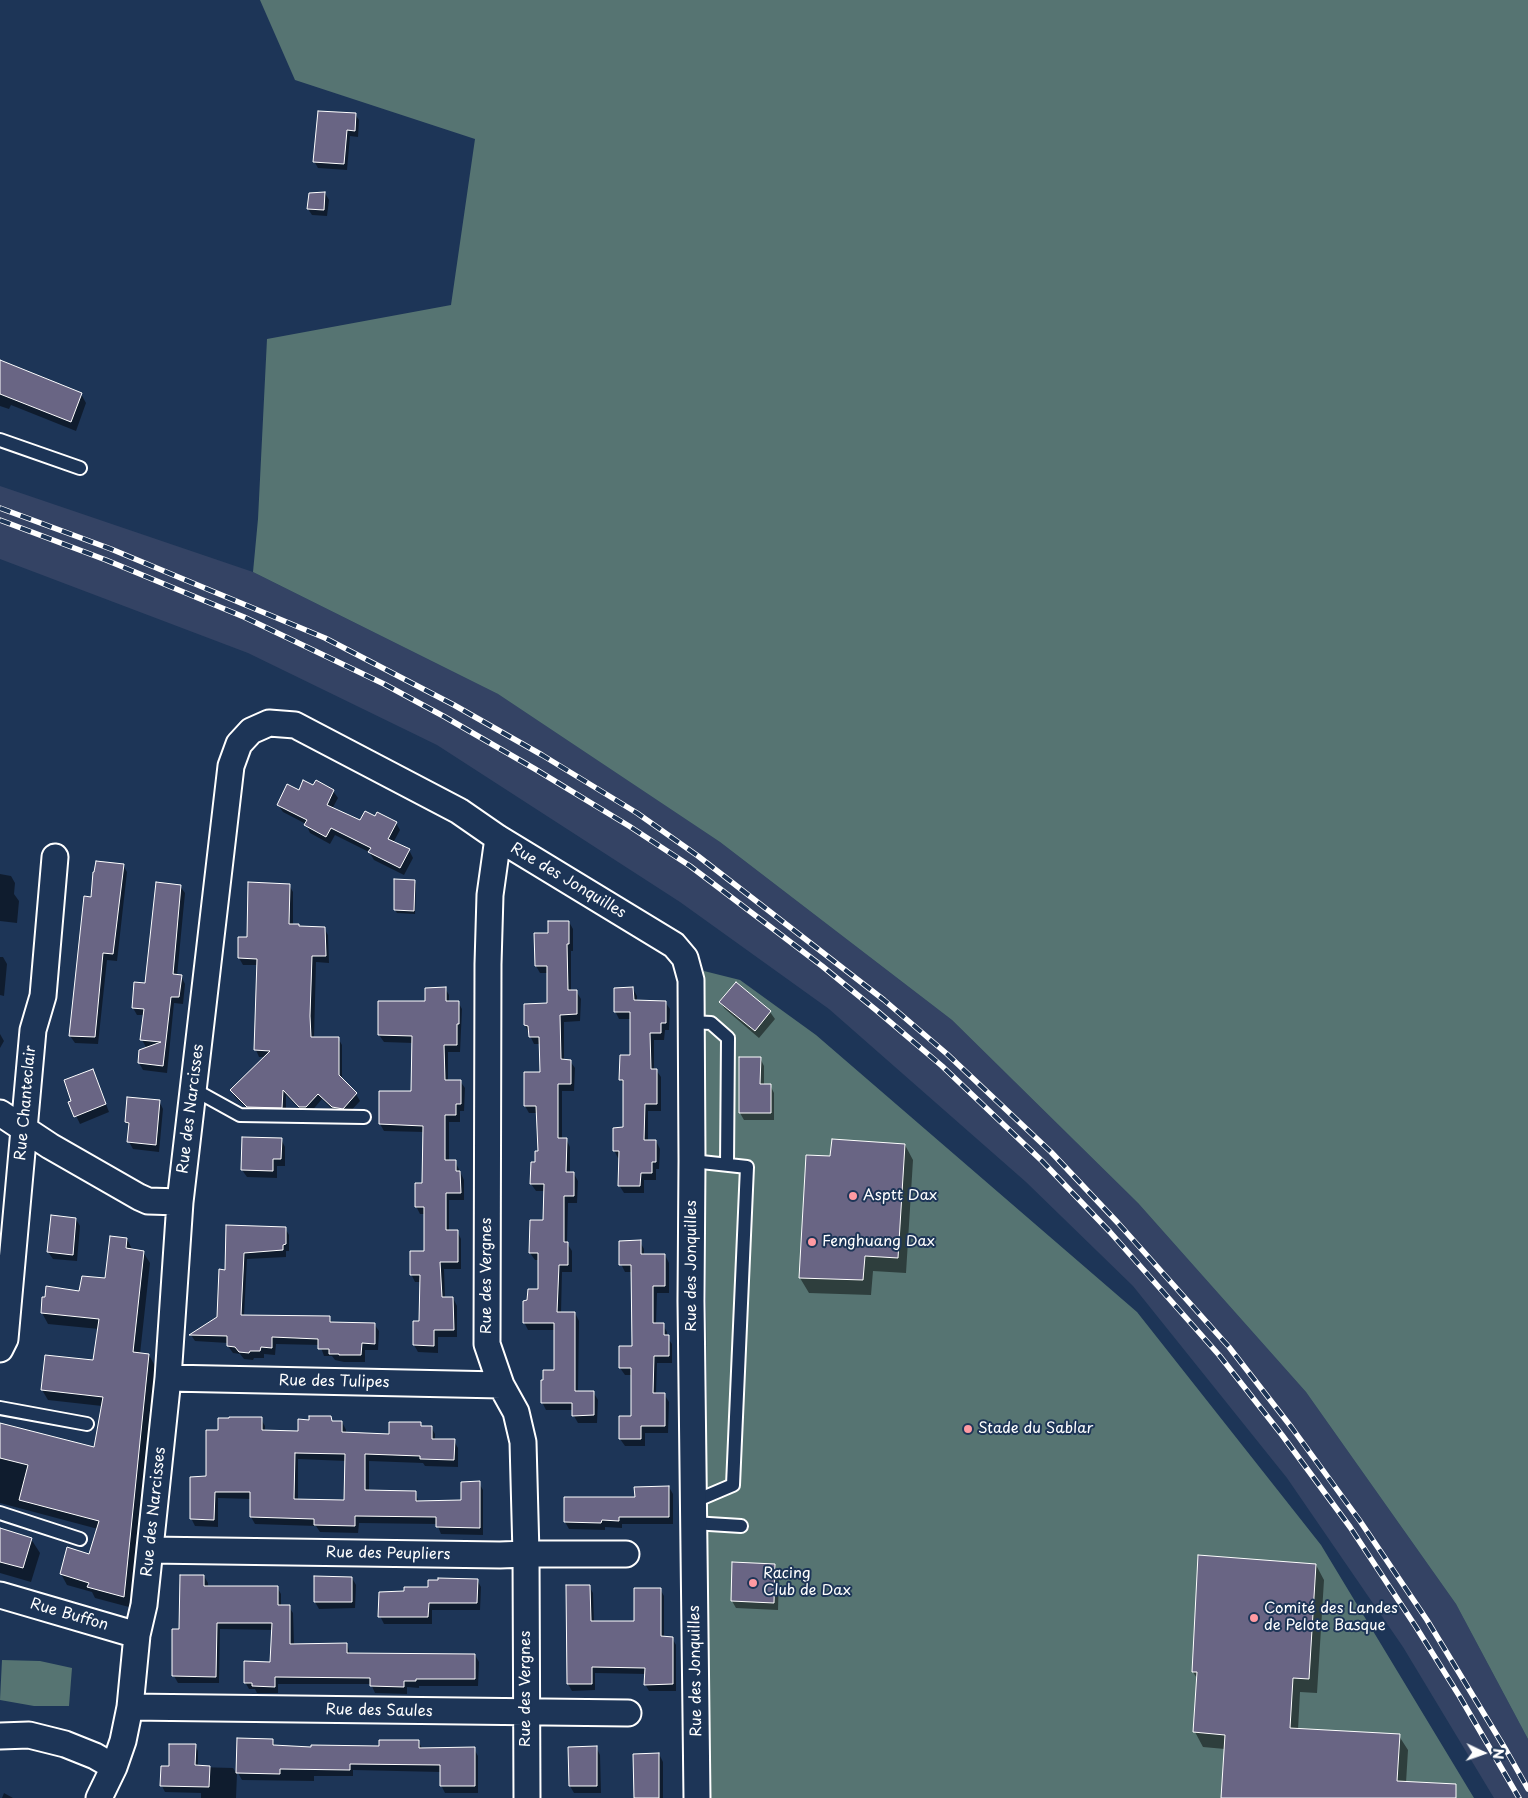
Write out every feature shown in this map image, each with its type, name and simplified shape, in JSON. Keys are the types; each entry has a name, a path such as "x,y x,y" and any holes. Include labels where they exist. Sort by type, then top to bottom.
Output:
{"street":[{"name":"Rue des Narcisses","path":"99,1798 114,1767 123,1741 130,1707 137,1635 144,1605 168,1378 180,1202 231,766 239,744 251,731 269,723 295,725 459,811 498,838"},
{"name":"Rue des Jonquilles","path":"498,838 674,945 685,958 691,980 691,1301 697,1798"},
{"name":"Rue des Vergnes","path":"498,838 490,895 488,964 487,1344 501,1385 516,1412 523,1442 526,1554 527,1798"},
{"name":"Rue Chanteclair","path":"0,1349 5,1339 6,1271 24,1128 33,1030 43,996 55,857"},
{"path":"0,1113 50,1146 139,1197 148,1201 180,1202"},
{"name":"Rue des Tulipes","path":"168,1378 501,1385"},
{"name":"Rue des Peupliers","path":"150,1550 500,1555 626,1554"},
{"name":"Rue Buffon","path":"0,1595 137,1635"},
{"name":"Rue des Saules","path":"130,1707 628,1713"},
{"path":"0,1736 29,1736 65,1744 95,1756 114,1767"}],"lane":[{"path":"0,440 80,468"},
{"path":"690,1022 711,1022 728,1038 726,1165"},
{"path":"193,1089 240,1115 364,1117"},
{"path":"692,1161 747,1167 733,1485 693,1512"},
{"path":"0,1408 88,1424"},
{"path":"693,1512 741,1526"},
{"path":"0,1514 80,1539"}],"shaded area":[{"path":"0,486 253,572 498,694 720,842 952,1020 1138,1203 1306,1392 1456,1604 1528,1739 1528,1798 1494,1798 1403,1647 1287,1478 1133,1286 1026,1182 829,1009 680,902 437,745 248,653 0,559"}],"green space":[{"path":"260,0 1528,0 1528,1739 1456,1604 1306,1392 1138,1203 952,1020 720,842 498,694 253,572 258,519 267,339 451,305 475,139 295,80"},
{"name":"Stade du Sablar","path":"704,971 740,980 816,1035 1137,1312 1321,1545 1474,1798 709,1798"},
{"path":"2,1660 40,1661 72,1668 69,1706 34,1706 0,1700"}],"building":[{"path":"318,111 356,113 355,131 347,130 344,164 313,162"},
{"path":"325,192 324,210 307,209 309,193"},
{"path":"0,360 82,393 71,422 0,394"},
{"path":"303,780 313,785 316,780 334,790 327,805 360,820 365,811 375,816 377,812 397,822 388,839 410,849 400,868 368,852 371,848 331,828 326,837 304,825 307,820 277,805 287,784 299,790"},
{"path":"96,861 124,864 113,954 103,953 95,1037 69,1036 84,896 91,897"},
{"path":"394,879 415,880 414,911 394,910"},
{"path":"156,882 181,885 173,974 182,975 179,997 171,997 163,1066 138,1063 139,1050 161,1042 140,1040 144,1009 132,1008 134,982 145,983"},
{"path":"248,882 290,884 289,924 325,927 326,956 312,956 311,1037 339,1037 339,1075 357,1093 343,1109 332,1107 318,1094 306,1107 299,1107 283,1090 282,1108 247,1107 230,1090 270,1051 254,1050 257,959 238,958 238,937 247,937"},
{"path":"548,921 569,921 569,944 567,944 568,990 577,990 577,1014 560,1015 561,1059 571,1060 571,1084 558,1084 558,1138 567,1138 566,1172 574,1172 574,1196 564,1196 564,1242 568,1242 568,1265 559,1265 557,1312 575,1312 575,1391 594,1391 594,1415 572,1416 572,1403 541,1403 543,1370 554,1370 554,1323 523,1323 523,1301 527,1300 528,1289 538,1289 538,1253 529,1253 530,1220 543,1220 544,1184 530,1184 531,1162 535,1162 535,1151 538,1151 536,1106 524,1106 524,1072 540,1072 539,1037 529,1037 528,1026 524,1025 524,1004 547,1003 547,966 535,966 534,933 548,933"},
{"path":"736,982 771,1011 755,1031 719,1002"},
{"path":"446,987 446,1001 459,1001 459,1024 457,1024 457,1045 444,1045 445,1080 461,1080 461,1104 456,1104 456,1115 445,1115 445,1160 456,1160 456,1171 460,1171 461,1193 446,1193 446,1230 458,1230 458,1262 440,1262 442,1297 453,1297 454,1330 434,1330 434,1346 413,1345 413,1321 419,1321 420,1275 410,1275 410,1251 424,1251 424,1207 415,1207 415,1183 422,1183 423,1126 379,1124 379,1091 411,1091 412,1036 378,1035 378,1001 425,1001 425,988"},
{"path":"633,987 634,1000 666,1001 666,1023 661,1023 661,1033 650,1033 651,1069 657,1069 657,1104 645,1104 644,1140 656,1140 656,1162 652,1162 652,1173 641,1173 640,1186 618,1186 619,1151 613,1151 613,1128 623,1127 623,1080 619,1080 620,1055 630,1055 630,1012 614,1012 614,988"},
{"path":"739,1057 761,1057 760,1084 771,1084 771,1113 739,1113"},
{"path":"93,1069 106,1104 74,1117 68,1102 71,1101 64,1080"},
{"path":"127,1097 160,1100 156,1145 127,1142 129,1123 125,1122"},
{"path":"242,1137 282,1138 281,1159 273,1159 273,1171 241,1170"},
{"name":"Asptt Dax","path":"832,1139 905,1144 898,1258 865,1256 863,1280 799,1278 806,1155 830,1156"},
{"path":"51,1215 76,1218 73,1255 47,1252"},
{"path":"226,1225 286,1227 286,1244 283,1245 283,1250 244,1253 241,1315 330,1316 330,1322 375,1323 375,1344 362,1343 361,1355 339,1355 329,1354 329,1349 318,1349 318,1339 272,1337 272,1348 261,1347 260,1351 250,1351 249,1353 239,1352 235,1347 227,1346 227,1336 189,1335 217,1317 219,1269 225,1270"},
{"path":"110,1236 127,1238 126,1248 144,1251 133,1352 149,1354 124,1597 87,1587 89,1583 60,1574 67,1547 89,1554 99,1521 19,1500 28,1465 0,1458 0,1423 94,1447 103,1397 41,1390 45,1355 93,1360 99,1319 41,1313 42,1297 45,1297 46,1286 79,1291 82,1276 105,1278"},
{"path":"641,1240 641,1254 665,1254 665,1286 653,1286 653,1323 664,1323 664,1335 669,1335 669,1356 654,1356 653,1393 665,1393 665,1426 641,1426 641,1439 619,1439 619,1416 631,1416 631,1368 619,1368 619,1346 632,1346 631,1265 619,1265 619,1241"},
{"path":"309,1416 331,1416 332,1421 342,1421 342,1432 389,1434 389,1422 421,1422 421,1426 432,1426 432,1439 455,1439 454,1460 420,1459 420,1456 365,1454 365,1490 416,1491 416,1501 461,1500 461,1482 480,1481 480,1528 436,1527 436,1517 355,1516 355,1526 314,1525 314,1519 250,1517 250,1492 215,1492 214,1520 190,1519 190,1477 206,1476 206,1430 218,1430 218,1418 262,1417 262,1430 298,1431 298,1419 309,1420","holes":["295,1453 345,1454 344,1500 294,1499"]},
{"path":"669,1486 669,1517 619,1517 619,1521 602,1520 601,1523 564,1522 564,1497 635,1497 634,1487"},
{"path":"0,1528 32,1538 23,1568 0,1562"},
{"path":"1198,1555 1316,1564 1309,1679 1293,1678 1290,1728 1400,1734 1397,1781 1456,1784 1456,1798 1221,1798 1225,1735 1193,1732 1197,1672 1192,1672"},
{"name":"Racing Club de Dax","path":"732,1562 775,1564 774,1603 731,1601"},
{"path":"180,1575 204,1575 204,1586 278,1586 278,1605 290,1605 290,1644 347,1643 347,1653 475,1654 475,1679 416,1679 416,1681 404,1681 404,1687 370,1686 370,1678 275,1677 275,1687 252,1686 252,1683 244,1683 244,1661 270,1662 272,1623 217,1623 216,1677 172,1676 172,1629 179,1629"},
{"path":"314,1576 352,1577 352,1602 314,1602"},
{"path":"438,1578 478,1579 477,1603 429,1603 428,1617 378,1617 379,1592 404,1591 404,1587 428,1587 428,1580 438,1580"},
{"path":"566,1585 590,1585 591,1621 634,1621 634,1588 661,1588 661,1636 673,1637 673,1684 644,1685 645,1668 592,1667 592,1684 567,1684"},
{"path":"237,1738 273,1739 273,1745 311,1747 311,1745 379,1746 379,1740 419,1740 419,1748 475,1747 475,1786 440,1786 440,1765 350,1764 350,1770 280,1769 280,1774 236,1773"},
{"path":"169,1744 196,1744 195,1765 210,1766 209,1787 160,1786 161,1766 169,1766"},
{"path":"597,1746 597,1786 569,1786 568,1747"},
{"path":"659,1753 659,1798 634,1798 633,1754"}],"railway":[{"path":"0,508 111,549 325,638 454,705 542,755 637,813 698,856 884,1000 947,1054 1051,1152 1118,1223 1229,1347 1292,1428 1360,1521 1427,1620 1528,1789"},
{"path":"0,520 106,560 244,617 384,684 445,717 629,826 690,866 822,966 876,1010 942,1066 1042,1161 1110,1232 1219,1355 1282,1435 1350,1527 1460,1697 1519,1798"}],"place":[{"name":"Asptt Dax","path":"853,1196"},
{"name":"Fenghuang Dax","path":"812,1242"},
{"name":"Stade du Sablar","path":"968,1429"},
{"name":"Racing Club de Dax","path":"753,1583"},
{"name":"Comité des Landes de Pelote Basque","path":"1254,1618"}]}
